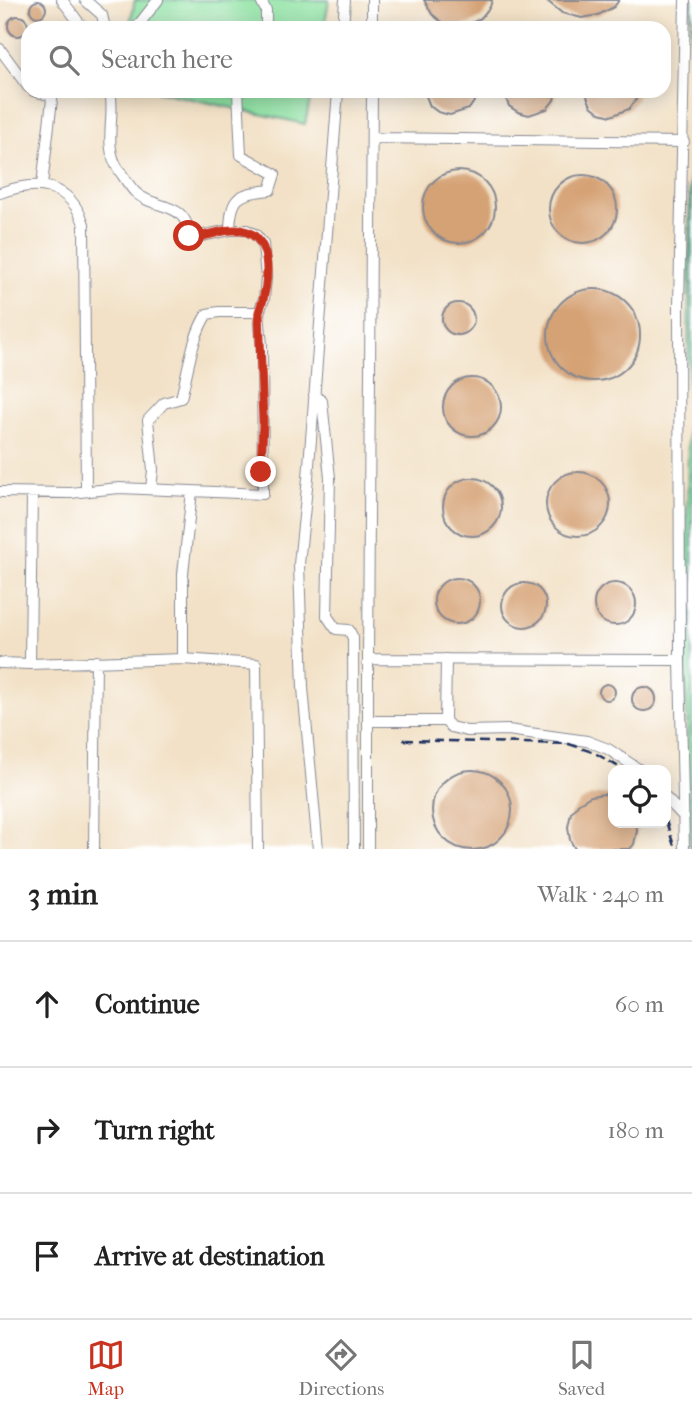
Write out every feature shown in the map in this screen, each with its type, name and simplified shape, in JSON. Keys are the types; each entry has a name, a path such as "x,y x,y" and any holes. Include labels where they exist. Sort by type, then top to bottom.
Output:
{"street":[{"path":"62,0 78,21"},
{"path":"86,0 102,15 103,21"},
{"path":"142,21 158,0"},
{"path":"260,0 266,10 265,21"},
{"path":"344,21 345,0"},
{"path":"372,0 372,21"},
{"path":"684,849 680,660 679,307 685,0"},
{"path":"0,49 21,78"},
{"path":"43,185 52,98"},
{"path":"0,492 32,494 119,488 263,494 259,312 264,299 266,278 263,244 256,235 247,230 189,236 188,224 181,214 136,194 118,169 110,149 111,98"},
{"path":"230,230 232,208 236,201 244,193 270,190 275,174 241,155 238,98"},
{"path":"318,849 303,688 299,564 337,98"},
{"path":"368,849 372,98"},
{"path":"372,138 684,142"},
{"path":"0,193 16,187 43,185 54,188 73,203 84,224 86,491"},
{"path":"151,489 153,470 148,419 164,403 181,398 196,335 202,322 207,314 259,312"},
{"path":"314,396 322,401 330,478 327,616 336,629 349,630 353,638 354,849"},
{"path":"183,659 184,563 191,491"},
{"path":"30,664 32,494"},
{"path":"0,663 183,659 256,664 258,849"},
{"path":"368,659 680,660"},
{"path":"446,659 446,721 451,727 467,731 508,730 587,741 608,749 632,765"},
{"path":"94,849 96,661"},
{"path":"368,721 446,721"},
{"path":"671,803 684,817"}],"green space":[{"path":"135,0 329,0 325,21 130,21"},
{"path":"691,0 692,849 690,849 686,684"},
{"path":"188,98 311,98 305,124"}],"building":[{"path":"424,0 492,0 490,7 476,21 441,21 432,14"},
{"path":"546,0 619,0 614,7 598,15 582,18 562,13"},
{"path":"38,1 44,3 44,15 38,17 32,15 30,9 32,3"},
{"path":"14,16 22,16 27,21 21,21 21,36 14,36 8,30 8,22"},
{"path":"427,98 476,98 469,109 450,115 438,112 430,106"},
{"path":"506,98 554,98 547,109 529,115 509,106"},
{"path":"588,98 637,98 629,109 611,116 600,113 591,106"},
{"path":"466,171 485,181 493,193 493,221 485,233 473,241 452,243 433,233 425,221 423,200 433,181 445,173"},
{"path":"576,175 590,175 602,180 612,190 617,209 612,228 602,238 590,243 576,243 564,238 554,228 549,216 549,202 554,190 564,180"},
{"path":"594,289 612,292 627,302 637,317 640,335 637,353 627,368 612,378 594,381 576,378 561,368 551,353 548,335 551,317 561,302 576,292"},
{"path":"458,303 469,308 474,319 469,330 458,335 447,330 442,319 447,308"},
{"path":"466,378 478,378 493,386 501,401 501,413 493,428 478,436 466,436 451,428 443,413 443,401 451,386"},
{"path":"578,472 596,478 604,486 610,504 604,522 596,530 578,536 560,530 552,522 546,504 552,486 560,478"},
{"path":"466,478 478,478 493,486 501,501 501,513 493,528 478,536 466,536 451,528 443,513 443,501 451,486"},
{"path":"457,578 473,585 480,601 473,617 457,624 441,617 434,601 441,585"},
{"path":"524,583 533,584 540,589 545,596 545,614 540,621 533,626 524,627 515,626 508,621 503,614 502,605 503,596 508,589 515,584"},
{"path":"615,583 630,589 636,604 630,619 615,625 600,619 594,604 600,589"},
{"path":"607,684 615,692 607,700 599,692"},
{"path":"644,687 653,690 656,699 653,708 644,711 635,708 632,699 635,690"},
{"path":"464,771 480,771 494,777 505,788 511,802 511,818 505,832 494,843 480,849 464,849 450,843 439,832 433,818 433,802 439,788 450,777"},
{"path":"608,795 608,828 637,828 634,844 630,849 575,849 568,827 571,813 579,803 591,796"}],"railway":[{"path":"403,740 569,744 595,753 615,765"},
{"path":"668,828 675,849"}],"route":[{"path":"189,236 247,230 256,235 263,244 266,278 264,299 259,312 263,422 261,472"}]}
